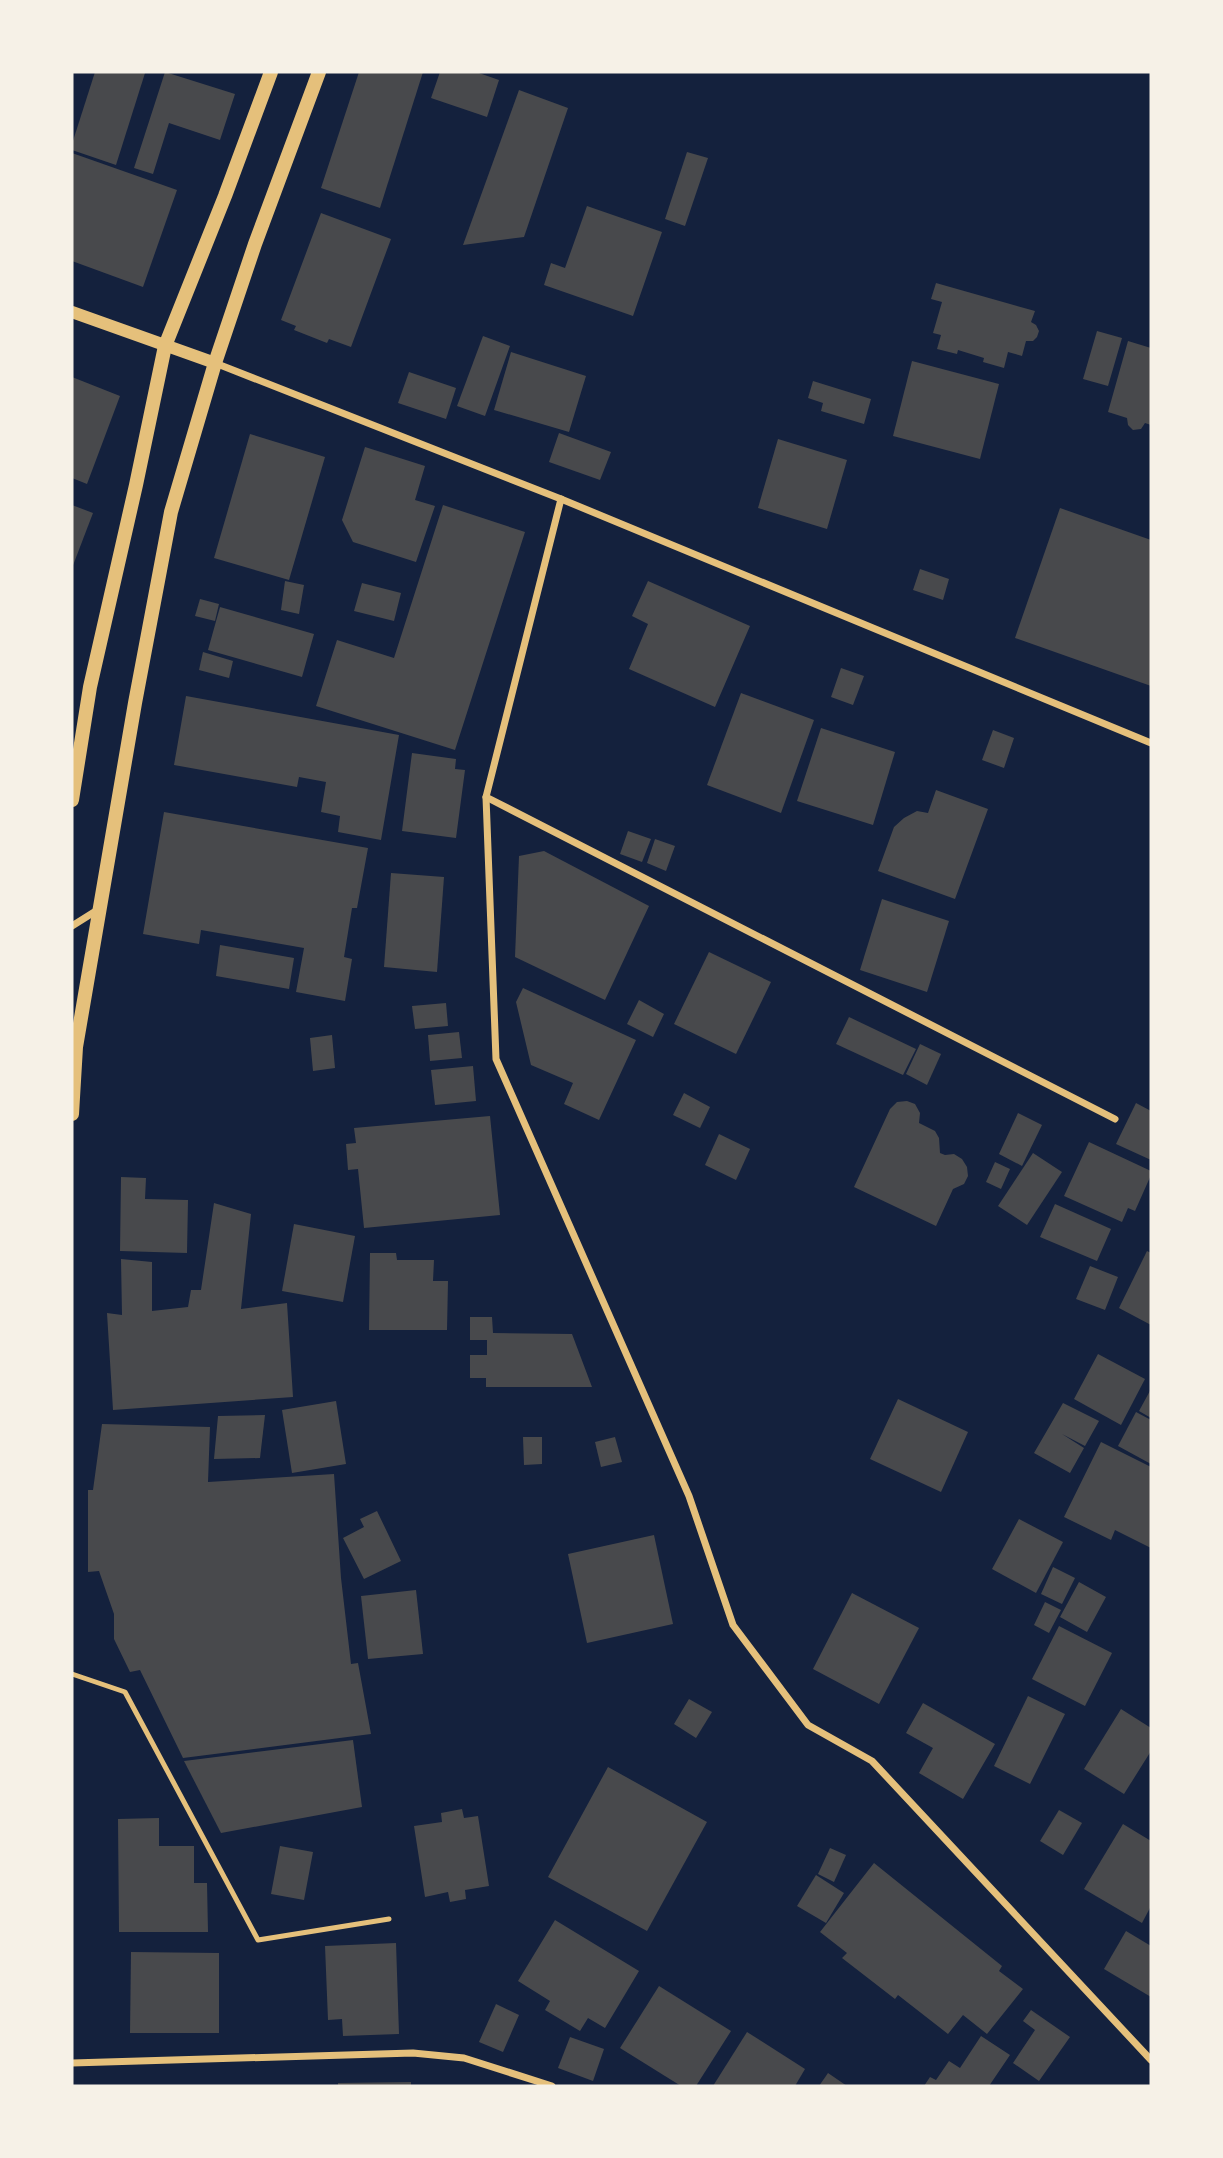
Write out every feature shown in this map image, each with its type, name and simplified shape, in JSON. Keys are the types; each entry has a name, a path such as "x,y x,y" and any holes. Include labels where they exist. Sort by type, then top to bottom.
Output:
{"main road":[{"path":"72,800 90,687 166,346 271,72"},
{"path":"72,1114 76,1046 171,512 215,363 255,243 319,72"}],"street":[{"path":"72,312 215,363 561,499 1151,743"},
{"path":"561,499 486,797 496,1059 689,1496 733,1625 808,1725 872,1761 1151,2060"},
{"path":"486,797 1115,1119"},
{"path":"72,926 99,908"},
{"path":"72,2063 413,2053 464,2058 552,2086"}],"lane":[{"path":"72,1674 125,1692 258,1940 389,1919"}],"building":[{"path":"95,72 145,73 116,165 72,150"},
{"path":"165,72 235,94 220,140 169,123 153,174 134,168"},
{"path":"359,72 423,72 380,208 321,188"},
{"path":"440,72 476,72 499,80 487,117 431,98"},
{"path":"519,90 568,108 524,237 463,245"},
{"path":"687,152 708,158 685,226 665,219"},
{"path":"72,153 177,190 143,287 72,261"},
{"path":"587,206 662,232 633,316 544,285 551,263 565,268"},
{"path":"321,213 391,239 351,347 329,339 327,343 294,330 296,326 281,320"},
{"path":"936,283 1035,311 1031,322 1039,331 1037,337 1033,341 1026,341 1022,356 1008,352 1004,368 958,350 957,354 937,349 941,335 933,333 942,302 931,299"},
{"path":"1097,331 1122,338 1108,386 1083,379"},
{"path":"483,336 510,346 485,416 457,406"},
{"path":"1128,341 1151,348 1151,425 1145,423 1141,429 1133,430 1128,425 1127,418 1108,412"},
{"path":"511,352 586,376 569,432 494,410"},
{"path":"912,361 999,384 980,459 893,436"},
{"path":"409,372 456,388 446,419 398,403"},
{"path":"72,377 120,396 87,484 72,478"},
{"path":"813,381 871,399 864,424 821,411 823,403 808,398"},
{"path":"559,433 611,452 600,480 549,462"},
{"path":"250,434 325,457 289,580 214,558"},
{"path":"778,439 847,460 827,529 758,508"},
{"path":"365,447 425,466 415,500 435,506 416,562 353,542 342,520"},
{"path":"72,505 93,513 72,568"},
{"path":"443,505 525,532 455,750 316,706 337,640 394,658"},
{"path":"1060,508 1151,540 1151,686 1015,638"},
{"path":"920,569 949,579 943,600 913,590"},
{"path":"285,581 304,585 299,614 281,610"},
{"path":"648,581 750,626 715,707 629,669 648,624 632,616"},
{"path":"362,583 401,593 394,621 354,611"},
{"path":"200,599 219,604 215,621 195,616"},
{"path":"220,607 314,634 302,677 208,650"},
{"path":"203,652 233,661 229,678 199,670"},
{"path":"841,668 864,676 853,705 831,697"},
{"path":"741,693 814,720 781,813 707,785"},
{"path":"186,696 399,735 381,840 338,832 340,816 321,812 326,782 299,777 297,787 174,765"},
{"path":"821,728 895,752 873,825 797,801"},
{"path":"993,730 1014,738 1004,768 982,760"},
{"path":"412,753 456,759 455,769 465,770 456,838 402,831"},
{"path":"936,790 988,809 955,899 878,871 894,827 917,811 928,813"},
{"path":"164,812 368,848 357,908 352,908 344,957 352,959 345,1001 296,992 304,948 201,930 199,944 143,934"},
{"path":"628,831 651,839 642,862 620,854"},
{"path":"655,839 675,846 666,871 647,863"},
{"path":"544,851 649,906 605,1000 515,957 519,856"},
{"path":"391,873 444,877 437,972 384,967"},
{"path":"882,899 949,921 927,992 860,970"},
{"path":"220,945 294,958 289,989 216,976"},
{"path":"709,952 771,982 736,1054 674,1024"},
{"path":"523,988 636,1040 599,1120 564,1104 573,1083 531,1065 516,1002"},
{"path":"639,1000 664,1014 653,1037 627,1024"},
{"path":"446,1003 448,1026 415,1029 412,1006"},
{"path":"849,1017 916,1049 903,1075 836,1044"},
{"path":"459,1032 462,1058 430,1061 428,1035"},
{"path":"332,1035 335,1068 313,1071 310,1038"},
{"path":"920,1044 941,1054 927,1085 906,1074"},
{"path":"473,1066 476,1101 435,1105 431,1070"},
{"path":"684,1093 710,1107 700,1128 673,1115"},
{"path":"897,1102 915,1104 920,1113 919,1123 935,1131 939,1138 940,1153 954,1154 962,1159 967,1167 968,1176 964,1184 953,1189 936,1226 854,1187 890,1109"},
{"path":"1136,1103 1151,1111 1151,1160 1116,1144"},
{"path":"1018,1113 1042,1125 1022,1166 999,1154"},
{"path":"490,1116 500,1215 364,1228 358,1169 348,1170 346,1144 356,1143 354,1128"},
{"path":"719,1134 750,1149 736,1180 705,1165"},
{"path":"1089,1142 1151,1171 1135,1211 1128,1208 1122,1222 1064,1196"},
{"path":"1033,1153 1062,1172 1027,1225 998,1206"},
{"path":"995,1162 1010,1169 1001,1189 986,1182"},
{"path":"121,1177 146,1178 145,1199 188,1200 187,1253 120,1251"},
{"path":"214,1203 251,1214 241,1309 287,1303 293,1397 113,1410 107,1313 122,1315 121,1259 152,1262 152,1311 188,1307 191,1290 201,1290"},
{"path":"1055,1204 1111,1229 1097,1261 1040,1237"},
{"path":"294,1224 355,1236 343,1302 282,1291"},
{"path":"1147,1251 1151,1253 1151,1325 1119,1308"},
{"path":"370,1253 396,1253 397,1260 434,1260 433,1281 448,1281 447,1330 369,1330"},
{"path":"1090,1266 1118,1277 1105,1310 1076,1299"},
{"path":"470,1317 492,1317 493,1333 572,1334 592,1387 486,1387 486,1378 470,1378 470,1355 487,1355 487,1340 470,1340"},
{"path":"1098,1354 1145,1379 1121,1425 1074,1399"},
{"path":"1151,1389 1151,1418 1139,1411"},
{"path":"898,1399 968,1432 941,1492 870,1459"},
{"path":"336,1401 346,1464 292,1473 282,1410"},
{"path":"1063,1403 1099,1421 1085,1446 1062,1434 1084,1448 1070,1473 1034,1453"},
{"path":"1136,1412 1151,1420 1151,1464 1118,1446"},
{"path":"265,1415 260,1458 214,1459 218,1416"},
{"path":"102,1424 210,1427 208,1482 334,1474 341,1578 351,1664 358,1663 371,1734 183,1758 140,1670 130,1672 114,1639 114,1614 99,1571 88,1572 88,1490 93,1490"},
{"path":"523,1437 542,1437 542,1464 524,1465"},
{"path":"615,1437 622,1462 601,1467 595,1442"},
{"path":"1101,1442 1151,1467 1151,1548 1115,1530 1111,1540 1064,1517"},
{"path":"377,1511 401,1561 364,1579 343,1538 364,1527 360,1519"},
{"path":"1019,1519 1063,1542 1036,1593 992,1569"},
{"path":"654,1535 673,1624 587,1643 568,1554"},
{"path":"1053,1567 1075,1578 1062,1604 1041,1594"},
{"path":"1079,1582 1106,1597 1087,1632 1060,1617"},
{"path":"416,1590 423,1654 368,1659 361,1596"},
{"path":"852,1593 919,1628 879,1704 813,1669"},
{"path":"1045,1602 1061,1610 1049,1633 1034,1625"},
{"path":"1059,1626 1112,1653 1085,1706 1032,1679"},
{"path":"1028,1696 1065,1714 1030,1784 994,1766"},
{"path":"689,1699 712,1712 696,1738 674,1724"},
{"path":"923,1703 995,1744 963,1799 919,1773 933,1748 906,1733"},
{"path":"1121,1709 1151,1728 1151,1751 1124,1794 1084,1769"},
{"path":"353,1740 362,1807 221,1833 184,1761"},
{"path":"608,1767 707,1822 647,1931 548,1877"},
{"path":"462,1809 464,1818 478,1816 489,1886 465,1890 466,1899 450,1902 448,1892 425,1897 414,1826 442,1822 441,1813"},
{"path":"1059,1810 1082,1823 1063,1855 1040,1841"},
{"path":"159,1818 159,1846 194,1846 194,1883 207,1883 208,1932 119,1932 118,1819"},
{"path":"1123,1824 1151,1841 1151,1906 1142,1923 1084,1889"},
{"path":"280,1846 313,1852 304,1900 271,1894"},
{"path":"830,1848 846,1855 834,1882 818,1874"},
{"path":"874,1863 1002,1966 999,1971 1023,1989 987,2034 963,2015 948,2034 898,1995 895,1999 842,1958 847,1953 820,1932"},
{"path":"816,1875 844,1893 826,1923 797,1906"},
{"path":"555,1920 639,1971 605,2028 588,2018 580,2031 545,2010 550,2001 518,1981"},
{"path":"1126,1931 1151,1946 1151,1997 1104,1969"},
{"path":"396,1943 399,2034 343,2036 342,2019 328,2020 325,1946"},
{"path":"131,1952 219,1953 219,2033 130,2033"},
{"path":"659,1986 731,2031 696,2086 681,2086 620,2048"},
{"path":"496,2004 519,2015 503,2052 479,2042"},
{"path":"1031,2010 1070,2037 1039,2081 1013,2063 1035,2030 1023,2021"},
{"path":"747,2032 805,2069 795,2086 713,2086"},
{"path":"981,2036 1010,2055 989,2086 924,2086 930,2077 936,2080 949,2061 960,2068"},
{"path":"570,2037 604,2049 593,2081 558,2068"},
{"path":"828,2073 847,2086 819,2086"},
{"path":"411,2082 411,2086 338,2086 338,2083"}]}
